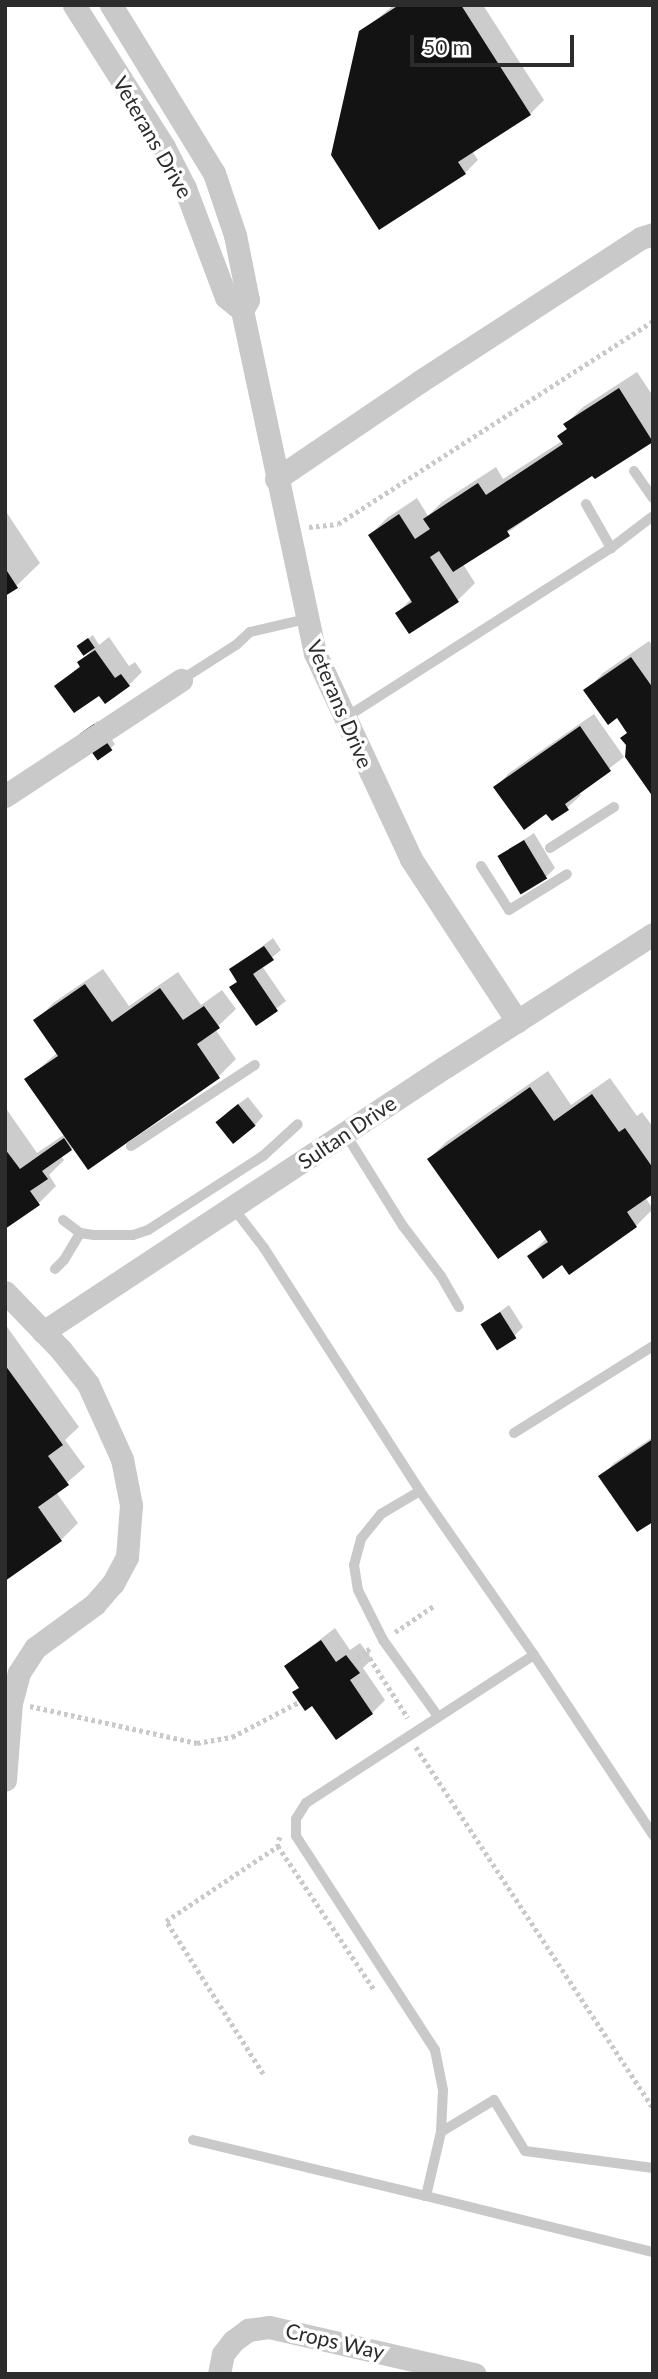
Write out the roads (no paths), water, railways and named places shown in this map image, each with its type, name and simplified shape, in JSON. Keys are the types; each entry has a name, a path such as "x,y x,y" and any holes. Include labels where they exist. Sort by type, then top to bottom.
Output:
{"street":[{"name":"Veterans Drive","path":"74,5 164,148 185,188 226,297 242,310 306,619 316,653 411,859 517,1021"},
{"name":"Veterans Drive","path":"111,5 214,173 235,235 248,300 242,310"},
{"path":"276,479 419,382 641,238 653,234"},
{"path":"5,796 181,680"},
{"name":"Sultan Drive","path":"43,1332 653,934"},
{"path":"5,1292 88,1384 122,1459 131,1505 127,1557 113,1583 95,1604 35,1648 19,1673 11,1702 5,1780"},
{"name":"Crops Way","path":"219,2374 223,2354 233,2341 248,2330 269,2327 475,2374"}],"lane":[{"path":"634,471 653,498"},
{"path":"586,504 611,548"},
{"path":"345,718 611,548 653,516"},
{"path":"181,680 236,645 250,632 306,619"},
{"path":"550,848 614,807"},
{"path":"481,866 509,910 567,874"},
{"path":"131,1146 254,1065"},
{"path":"62,1220 80,1233 118,1236 148,1230 263,1156 298,1124"},
{"path":"345,1133 403,1226 441,1276 459,1307"},
{"path":"234,1209 304,1308 420,1490 534,1655 653,1835"},
{"path":"55,1269 64,1260 80,1233"},
{"path":"514,1433 653,1346"},
{"path":"420,1490 381,1514 361,1539 354,1565 358,1590 383,1640 437,1715"},
{"path":"426,2196 441,2132 443,2090 435,2050 296,1836 294,1827 306,1803 437,1715 534,1655"},
{"path":"441,2132 494,2100 525,2151 653,2168"},
{"path":"193,2140 653,2252"}]}
